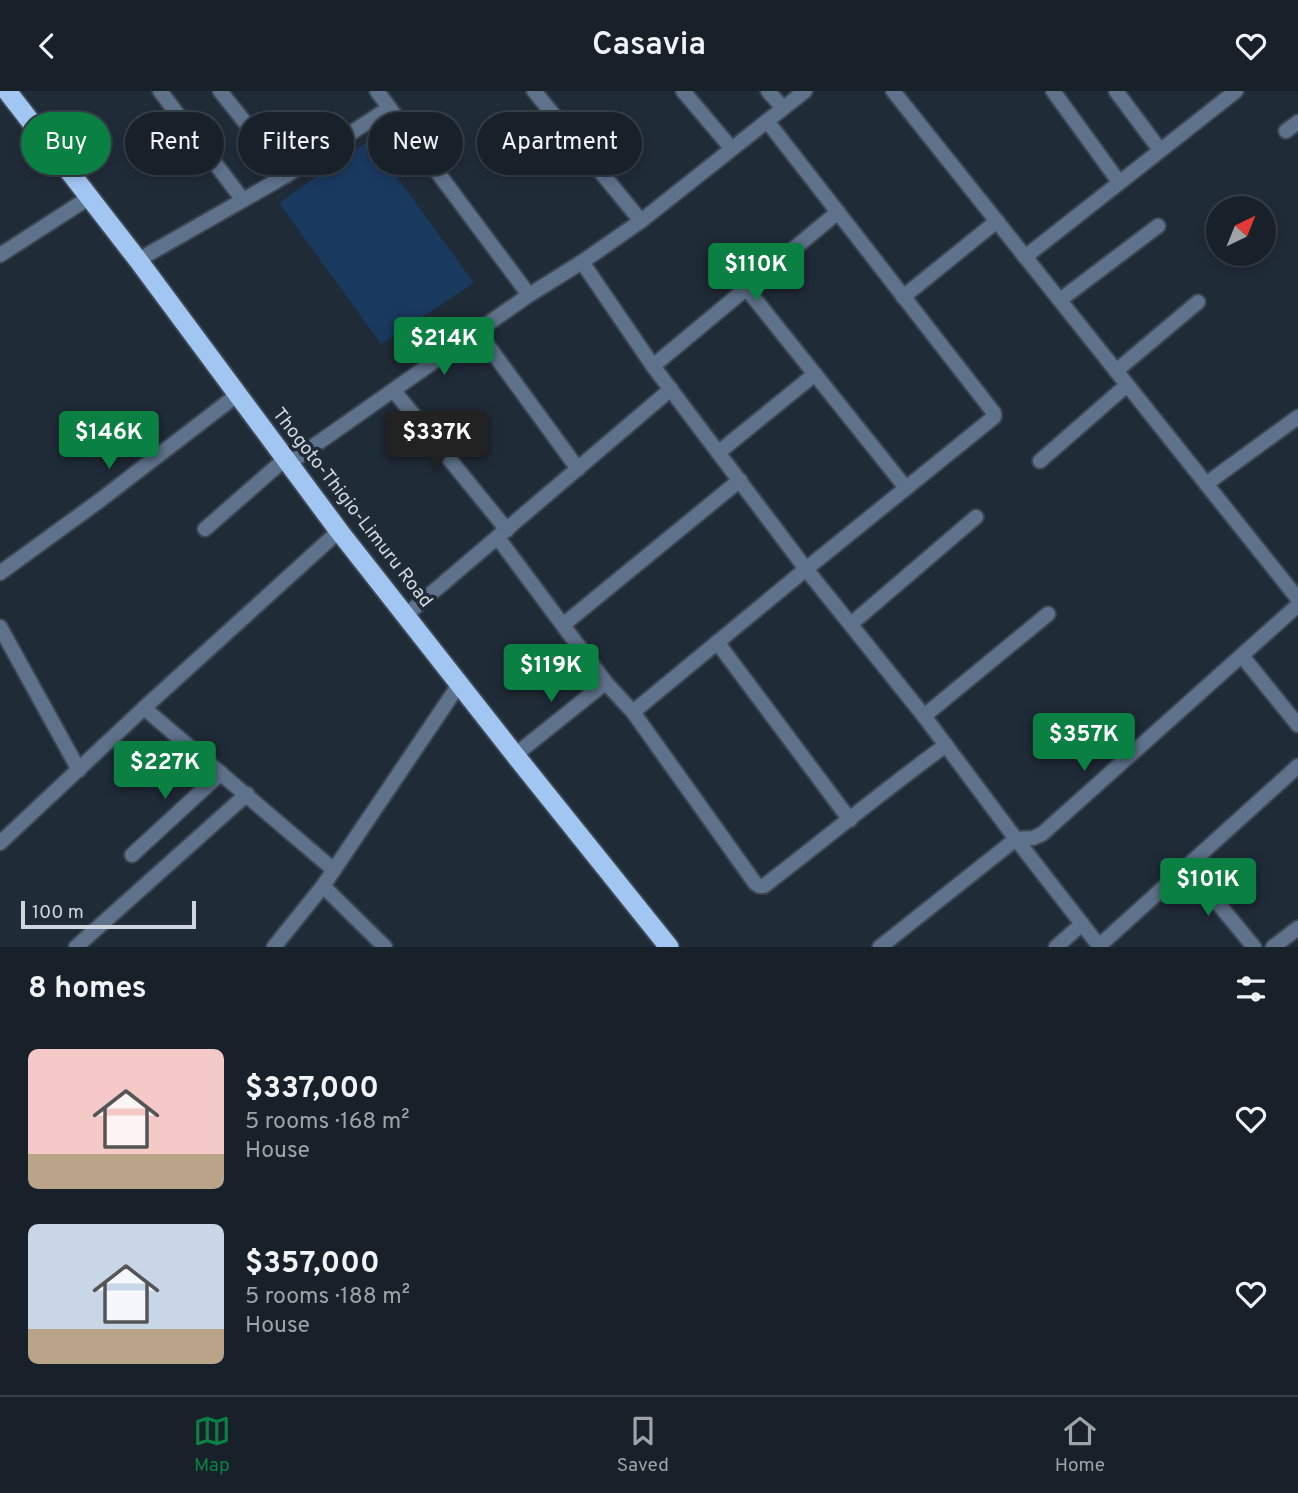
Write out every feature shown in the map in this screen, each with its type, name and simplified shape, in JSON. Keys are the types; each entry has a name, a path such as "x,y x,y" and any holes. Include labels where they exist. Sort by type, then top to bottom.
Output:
{"highway":[{"name":"Thogoto-Thigio-Limuru Road","path":"7,91 138,260 339,531 669,947"}],"street":[{"path":"160,91 243,200"},
{"path":"220,91 238,114"},
{"path":"377,91 529,295"},
{"path":"534,91 641,221"},
{"path":"683,91 732,149"},
{"path":"768,91 783,108"},
{"path":"205,529 286,462 641,221 805,91"},
{"path":"893,91 1298,600"},
{"path":"1053,91 1119,182"},
{"path":"1116,91 1160,151"},
{"path":"1025,257 1236,91"},
{"path":"354,131 389,108"},
{"path":"633,712 994,417 767,121"},
{"path":"138,260 287,175"},
{"path":"0,255 90,197"},
{"path":"653,366 838,212"},
{"path":"903,297 997,221"},
{"path":"1060,300 1158,226"},
{"path":"582,262 653,366 806,569 924,716 1099,946 1298,766"},
{"path":"746,288 906,488"},
{"path":"1116,371 1198,302"},
{"path":"478,332 578,469"},
{"path":"719,452 815,374"},
{"path":"1040,461 1127,385"},
{"path":"406,615 671,389"},
{"path":"394,391 502,534 563,625 606,683 633,712 760,887 946,745"},
{"path":"0,573 237,395"},
{"path":"1206,484 1298,417"},
{"path":"563,625 740,479"},
{"path":"850,624 976,517"},
{"path":"0,843 339,531"},
{"path":"880,947 1016,839 1033,838 1042,834 1298,605"},
{"path":"924,716 1048,614"},
{"path":"2,636 79,770"},
{"path":"718,642 850,820"},
{"path":"1242,656 1296,718"},
{"path":"274,947 323,886 459,683"},
{"path":"515,755 606,683"},
{"path":"144,708 334,870"},
{"path":"132,855 221,773"},
{"path":"76,947 247,795"},
{"path":"1188,867 1254,947"},
{"path":"323,886 385,947"},
{"path":"1056,947 1082,924"},
{"path":"1273,947 1298,928"}],"shaded area":[{"path":"368,141 368,175 395,175 474,283 381,344 279,203 319,175 354,175 354,151"}]}
